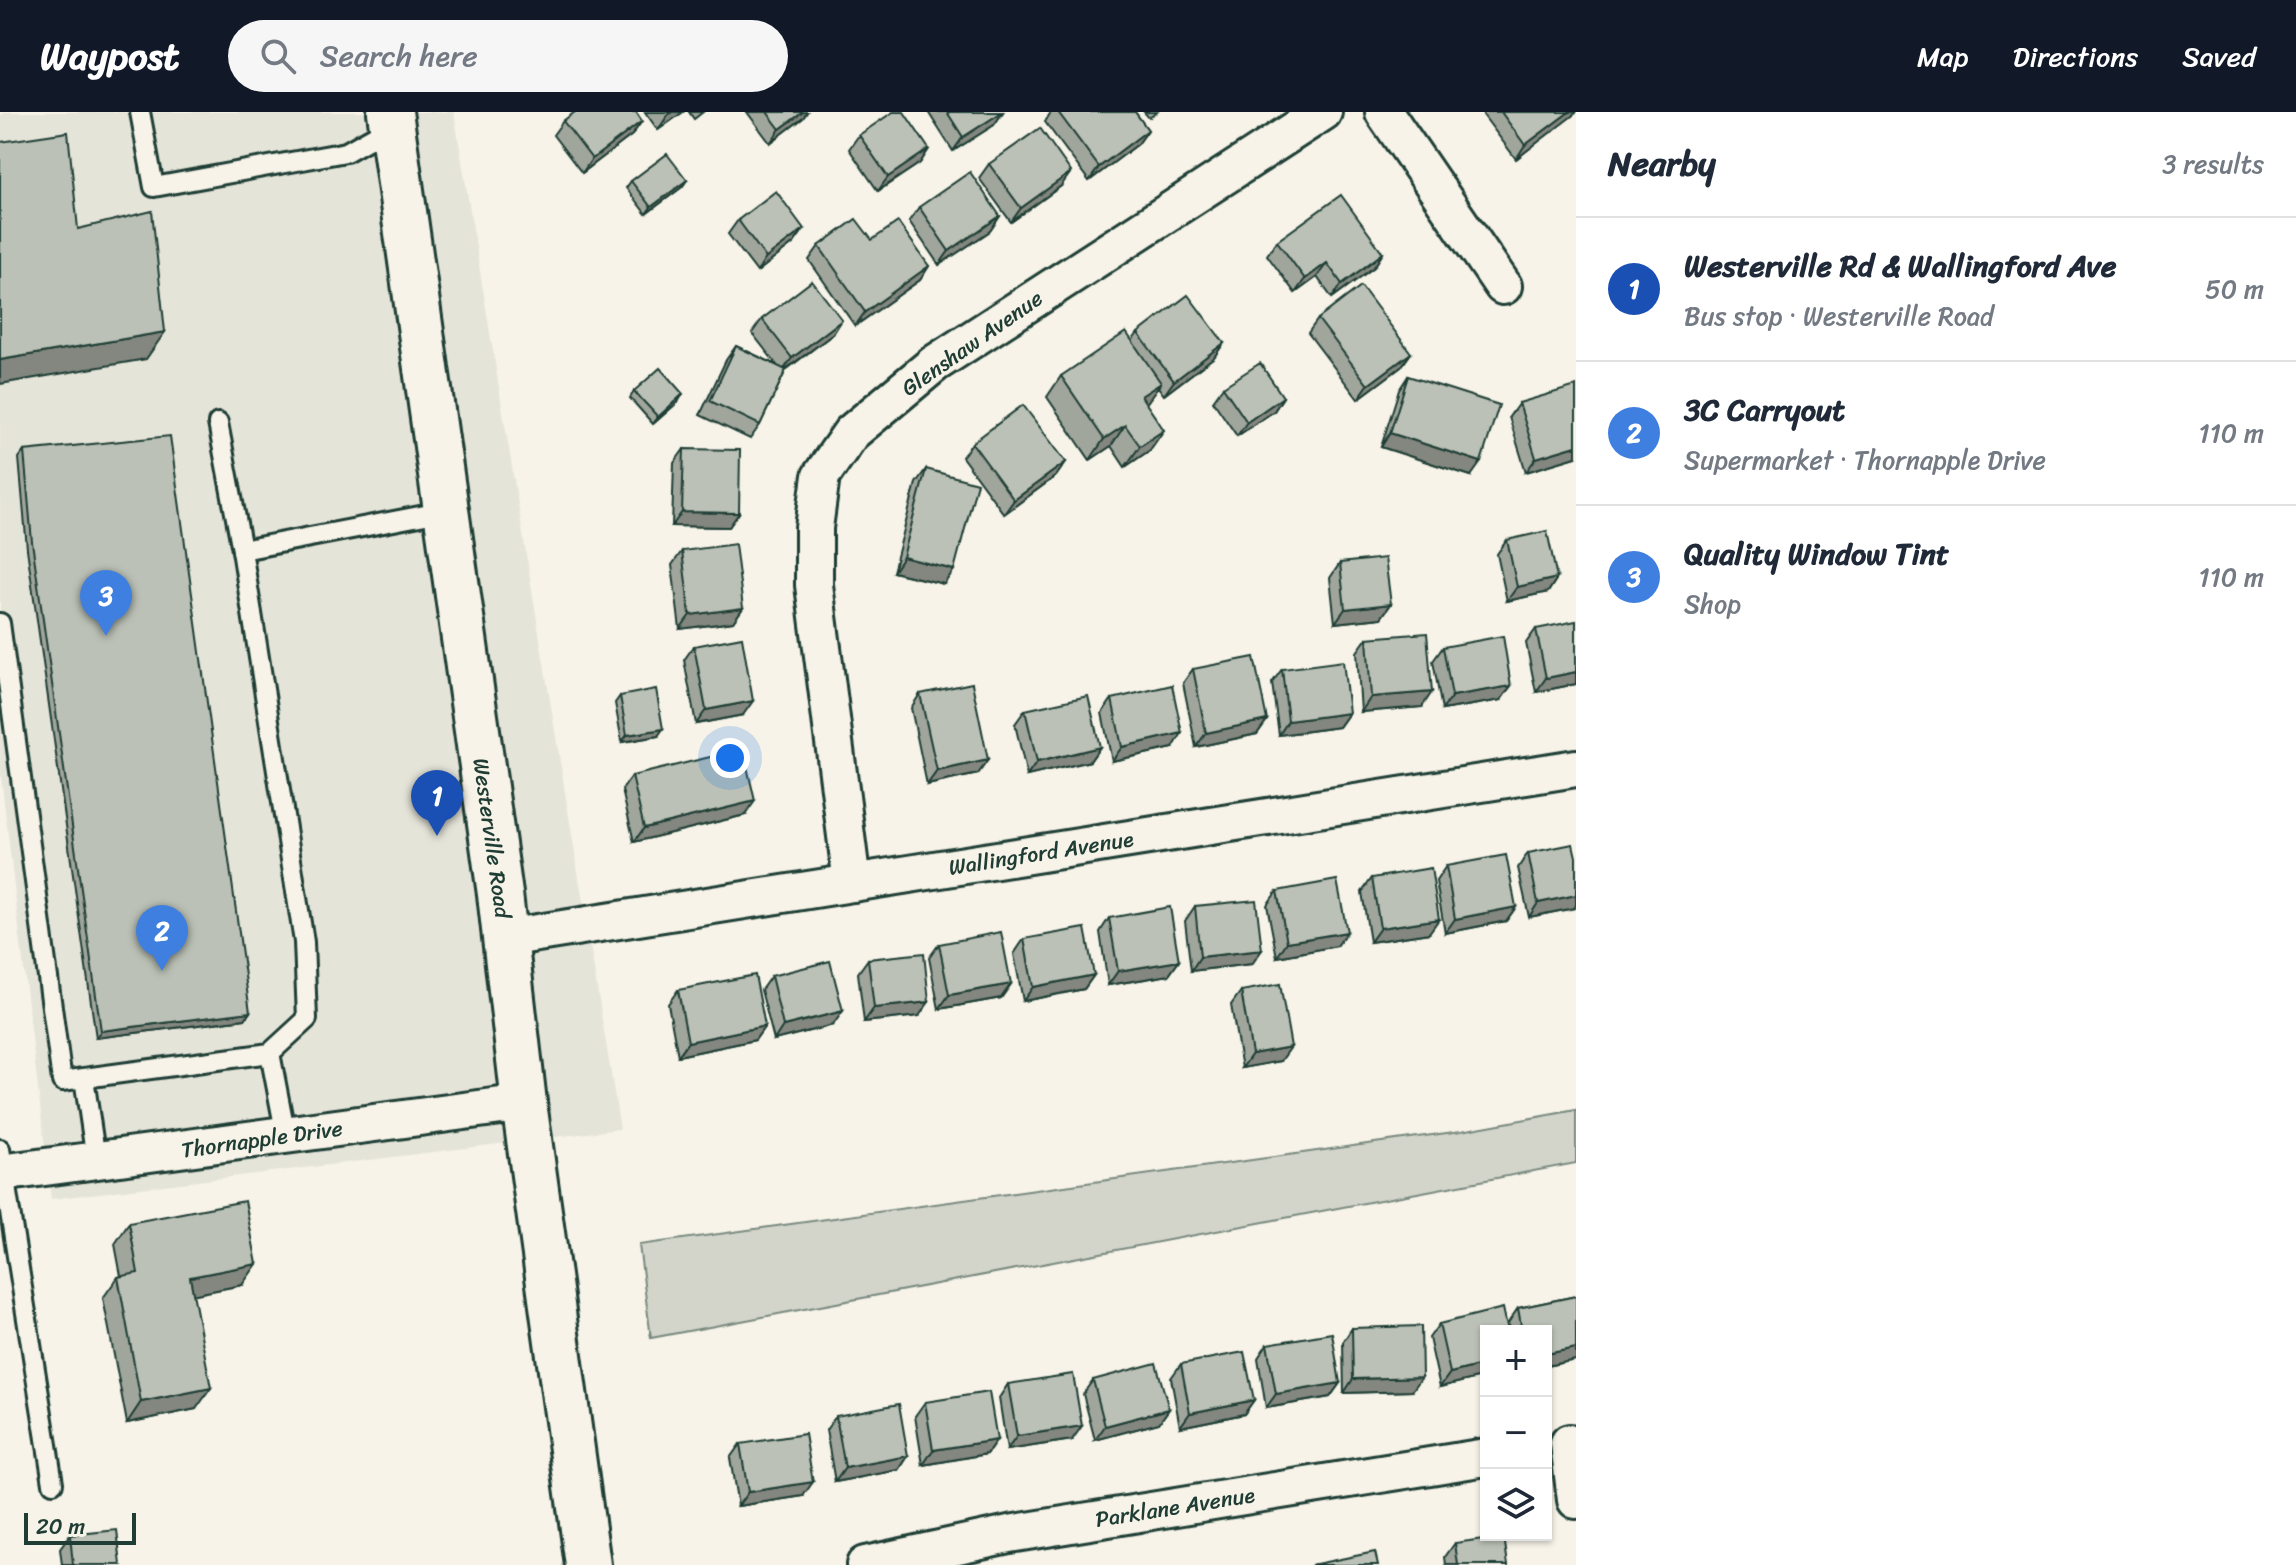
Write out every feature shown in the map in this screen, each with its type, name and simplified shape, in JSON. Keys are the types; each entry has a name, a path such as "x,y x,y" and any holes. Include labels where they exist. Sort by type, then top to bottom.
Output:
{"main road":[{"name":"Westerville Road","path":"399,117 446,511 506,938 524,1103 588,1565"}],"street":[{"name":"Glenshaw Avenue","path":"852,883 814,585 814,528 821,476 851,433 934,364 1323,112"},
{"path":"1384,112 1503,286"},
{"name":"Wallingford Avenue","path":"506,938 1576,768"},
{"name":"Thornapple Drive","path":"2,1165 96,1160 524,1103"},
{"path":"1564,1444 1576,1500"},
{"name":"Parklane Avenue","path":"865,1565 1009,1534 1480,1458"}],"lane":[{"path":"140,112 154,187 346,152 399,117"},
{"path":"0,623 62,1081 270,1053 307,1019 304,942 242,550 218,423"},
{"path":"242,550 446,511"},
{"path":"270,1053 286,1136"},
{"path":"84,1078 96,1160"},
{"path":"2,1165 53,1483"}],"shaded area":[{"path":"5,112 454,112 620,1129 51,1199 0,768 0,116"},
{"path":"1576,1110 1576,1163 651,1338 639,1245 1461,1131"}],"building":[{"path":"575,112 636,112 642,121 592,159 563,121"},
{"path":"767,112 803,112 780,129"},
{"path":"893,112 904,112 929,149 888,177 859,135"},
{"path":"947,112 1002,112 963,137"},
{"path":"1058,112 1135,112 1148,130 1099,167"},
{"path":"1501,112 1569,112 1525,145"},
{"path":"1040,128 1071,172 1021,208 989,164"},
{"path":"68,132 78,229 152,211 165,332 0,360 0,142"},
{"path":"667,154 687,180 651,207 631,181"},
{"path":"970,172 1000,216 949,251 919,207"},
{"path":"776,191 804,229 766,258 738,220"},
{"path":"1341,195 1383,253 1342,284 1327,263 1305,279 1277,241"},
{"path":"856,219 872,240 898,222 929,266 865,312 819,246"},
{"path":"812,281 842,320 792,358 762,319"},
{"path":"1361,286 1411,353 1368,385 1318,319"},
{"path":"1188,295 1224,343 1174,381 1138,333"},
{"path":"1126,332 1161,383 1141,396 1164,430 1140,446 1125,425 1104,439 1061,376"},
{"path":"736,346 786,370 760,425 710,401"},
{"path":"1260,363 1283,397 1247,422 1223,387"},
{"path":"660,368 683,394 658,417 634,391"},
{"path":"1408,376 1499,405 1481,462 1390,433"},
{"path":"1576,386 1576,446 1536,458 1519,403"},
{"path":"1023,405 1066,462 1014,500 972,443"},
{"path":"170,436 250,1012 101,1031 32,542 24,451"},
{"path":"684,449 740,450 739,513 682,512"},
{"path":"926,469 977,483 954,570 903,557"},
{"path":"1547,531 1557,578 1517,587 1507,540"},
{"path":"735,544 743,608 690,615 682,551"},
{"path":"1385,558 1391,604 1345,609 1340,563"},
{"path":"1576,621 1576,672 1546,678 1536,629"},
{"path":"1427,633 1432,692 1371,697 1367,638"},
{"path":"1503,636 1511,686 1452,696 1443,647"},
{"path":"742,637 753,701 706,710 694,646"},
{"path":"1254,657 1267,720 1206,733 1193,669"},
{"path":"1343,661 1349,713 1288,721 1282,669"},
{"path":"972,683 988,760 937,771 920,694"},
{"path":"1172,685 1182,733 1122,747 1112,699"},
{"path":"656,689 663,729 627,735 620,696"},
{"path":"1088,696 1100,747 1037,762 1025,710"},
{"path":"743,749 755,801 644,828 632,776"},
{"path":"1573,844 1576,895 1538,903 1528,853"},
{"path":"1506,855 1516,907 1455,919 1446,866"},
{"path":"1431,868 1439,919 1380,928 1372,878"},
{"path":"1337,880 1347,932 1287,942 1277,891"},
{"path":"1256,900 1262,950 1200,957 1195,906"},
{"path":"1170,907 1179,961 1118,971 1109,918"},
{"path":"1085,928 1094,975 1033,987 1024,939"},
{"path":"1001,932 1011,984 949,995 939,944"},
{"path":"924,953 929,1002 874,1008 868,959"},
{"path":"830,961 843,1011 783,1026 771,976"},
{"path":"755,975 765,1026 688,1042 678,990"},
{"path":"1280,984 1291,1047 1252,1054 1241,991"},
{"path":"245,1201 257,1264 190,1277 211,1388 141,1402 118,1277 138,1273 129,1223"},
{"path":"1576,1296 1576,1348 1552,1353 1552,1325 1521,1325 1518,1308"},
{"path":"1503,1308 1507,1325 1480,1325 1480,1366 1450,1373 1439,1324"},
{"path":"1421,1326 1422,1377 1353,1379 1352,1328"},
{"path":"1332,1333 1340,1383 1276,1394 1267,1344"},
{"path":"1244,1352 1254,1400 1190,1413 1181,1364"},
{"path":"1156,1363 1169,1409 1105,1426 1093,1380"},
{"path":"1073,1374 1082,1426 1017,1436 1008,1384"},
{"path":"989,1392 997,1440 933,1450 925,1402"},
{"path":"899,1404 908,1456 845,1468 836,1416"},
{"path":"805,1434 813,1482 748,1492 740,1444"},
{"path":"117,1530 121,1565 73,1565 70,1535"},
{"path":"1480,1539 1505,1541 1508,1565 1458,1565 1455,1543"},
{"path":"1375,1552 1378,1565 1311,1565"}],"place":[{"name":"Quality Window Tint","path":"106,636"},
{"name":"Westerville Rd & Wallingford Ave","path":"437,836"},
{"name":"3C Carryout","path":"162,971"}]}
